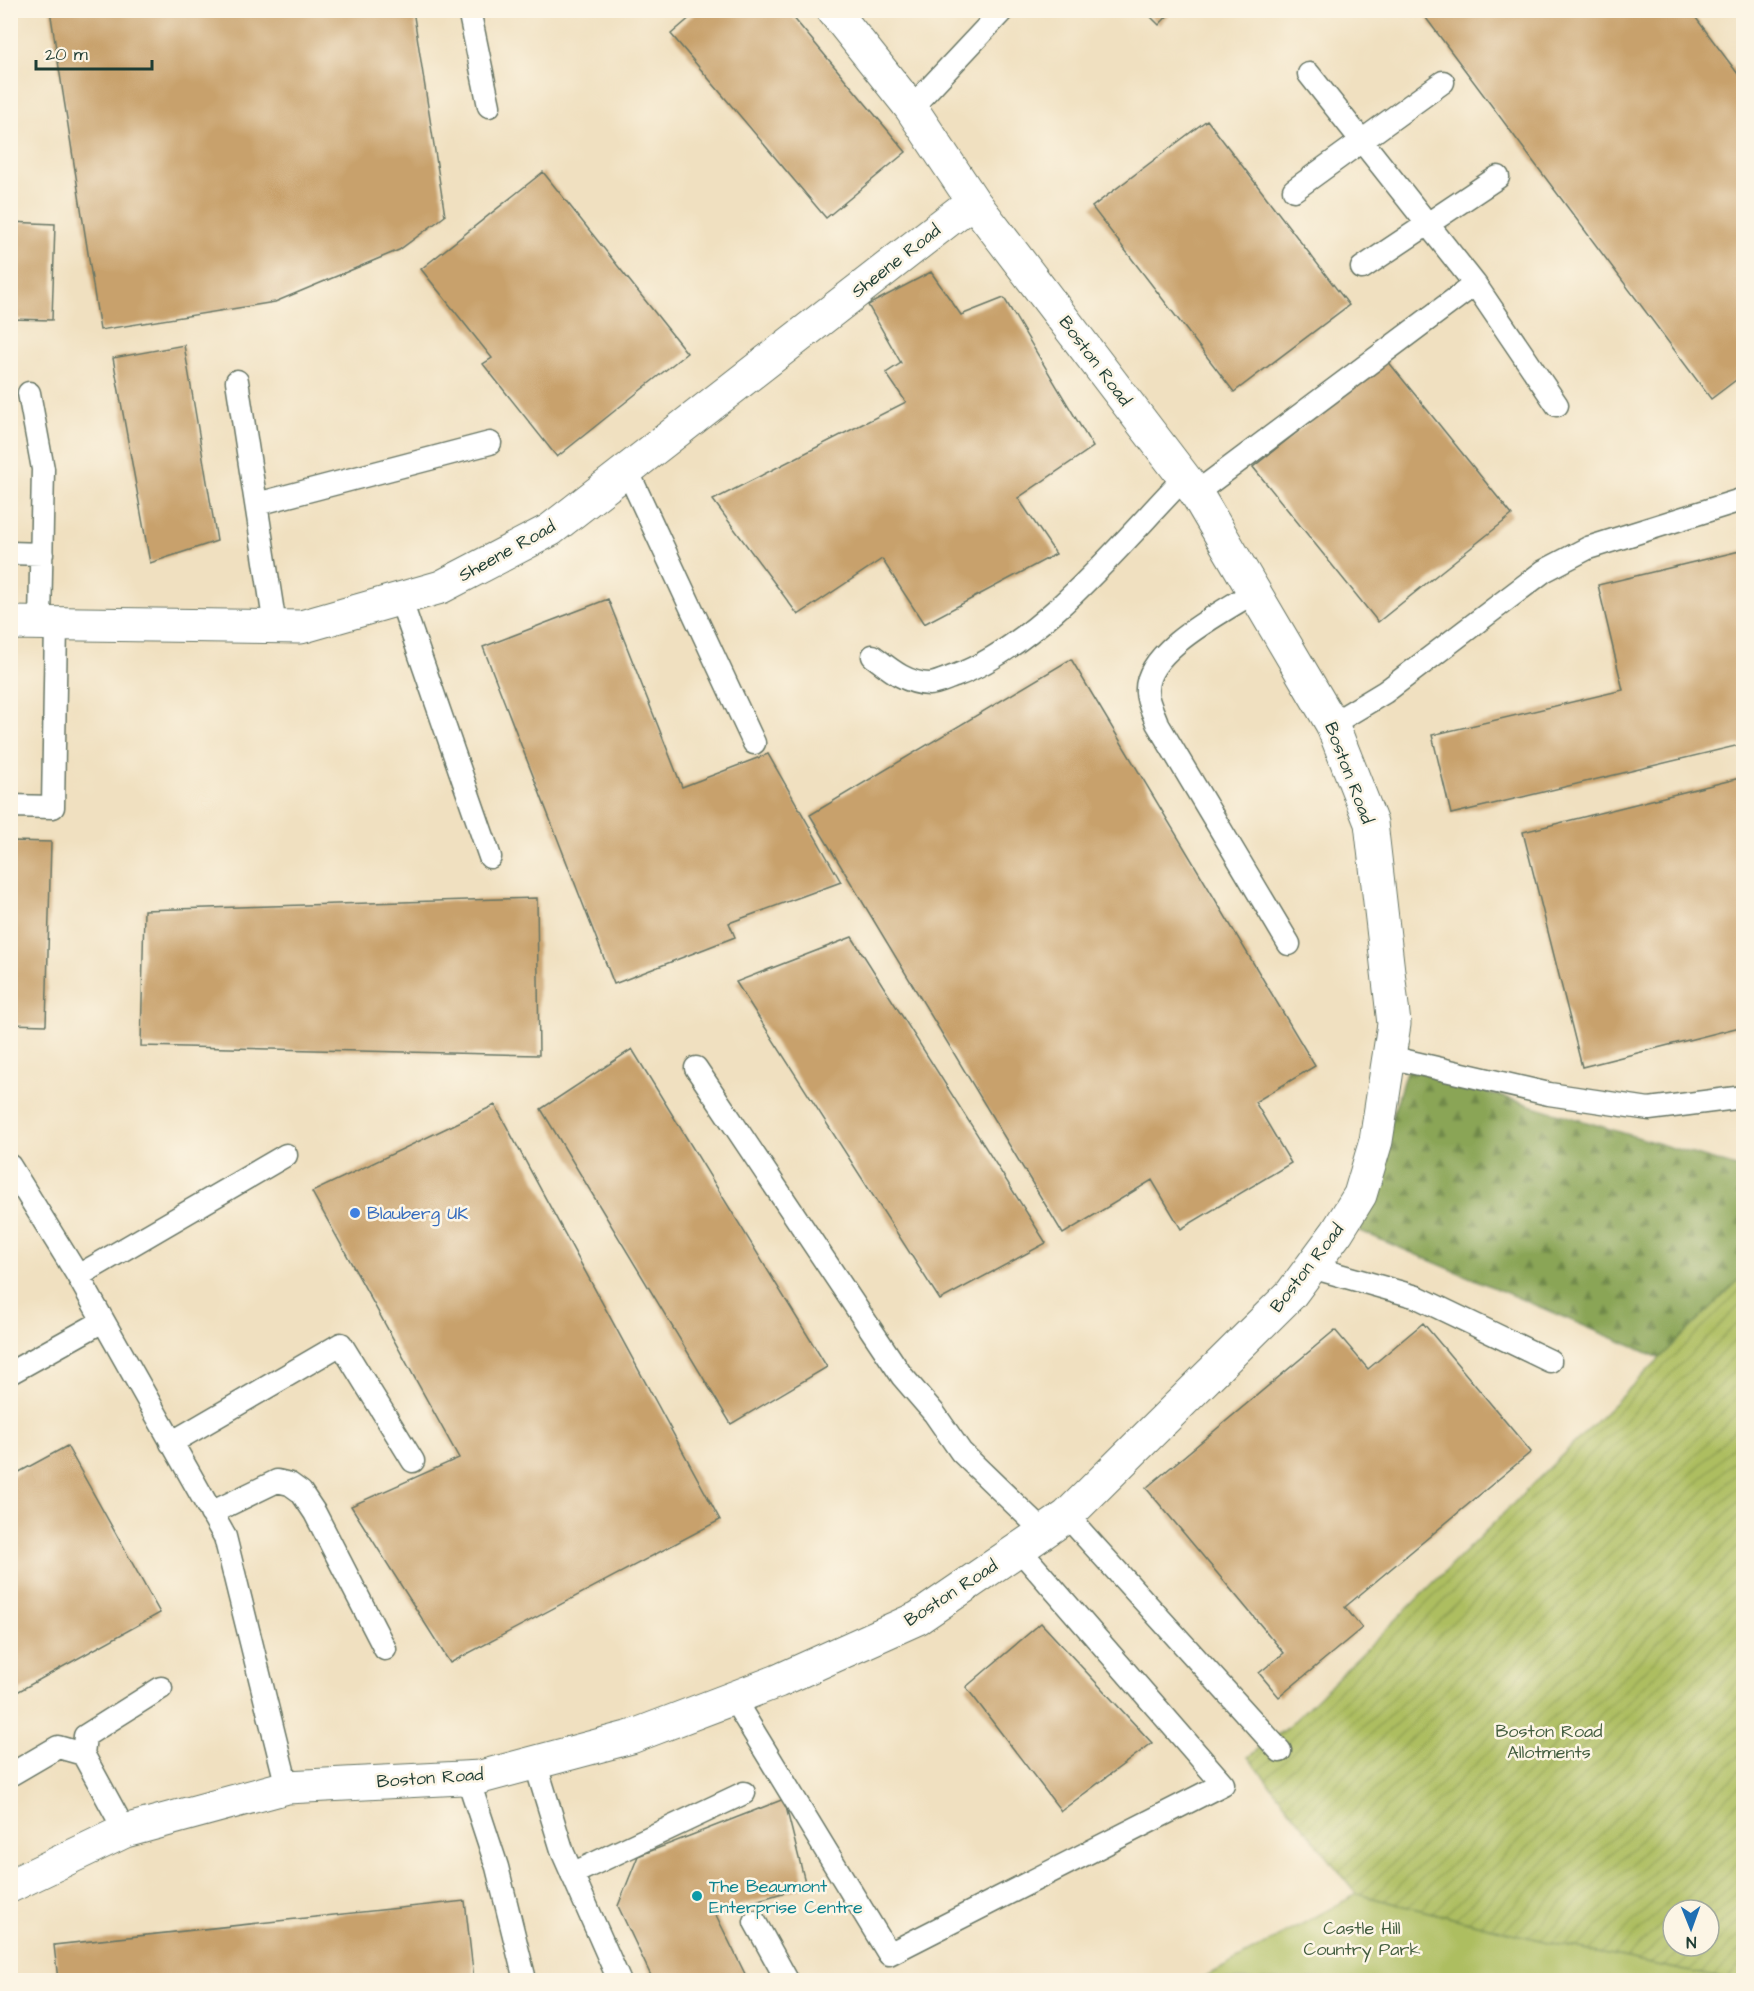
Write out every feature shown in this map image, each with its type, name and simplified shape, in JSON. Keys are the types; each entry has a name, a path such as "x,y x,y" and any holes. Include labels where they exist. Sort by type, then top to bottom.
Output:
{"street":[{"name":"Boston Road","path":"10,1886 125,1831 287,1787 481,1777 631,1737 778,1681 918,1618 1043,1532 1291,1294 1360,1195 1376,1141 1394,1024 1371,823 1332,724 1190,486 973,201 911,108 832,10"},
{"name":"Sheene Road","path":"35,623 301,627 441,587 550,530 973,201"}],"lane":[{"path":"469,10 489,106"},
{"path":"911,108 1003,10"},
{"path":"1310,74 1475,284 1557,405"},
{"path":"1294,190 1443,82"},
{"path":"1362,268 1498,177"},
{"path":"873,656 900,677 931,684 980,667 1019,642 1190,486 1475,284"},
{"path":"237,381 275,626"},
{"path":"10,806 53,807 35,623 42,554 43,469 30,393"},
{"path":"257,504 490,443"},
{"path":"627,470 754,743"},
{"path":"1332,724 1385,692 1544,571 1588,548 1743,499"},
{"path":"10,553 42,554"},
{"path":"1254,592 1175,644 1157,659 1147,692 1157,723 1289,944"},
{"path":"400,598 490,857"},
{"path":"1389,1057 1549,1094 1649,1109 1743,1097"},
{"path":"696,1068 902,1376 934,1413 961,1452 1043,1532 1280,1751"},
{"path":"78,1276 286,1155"},
{"path":"10,1166 78,1276 225,1537 287,1787"},
{"path":"1311,1267 1417,1297 1469,1320 1550,1361"},
{"path":"10,1372 103,1321"},
{"path":"171,1443 341,1344 413,1461"},
{"path":"211,1513 277,1481 290,1484 301,1492 315,1513 385,1649"},
{"path":"733,1698 889,1954 1223,1784 1043,1532"},
{"path":"125,1831 83,1754 85,1736 161,1688"},
{"path":"10,1775 58,1747 83,1754"},
{"path":"535,1762 572,1874 619,1980"},
{"path":"467,1776 497,1867 525,1980"},
{"path":"572,1874 744,1794"},
{"path":"755,1922 787,1980"}],"green space":[{"path":"1407,1068 1743,1169 1743,1276 1660,1358 1358,1230"},
{"name":"Boston Road Allotments","path":"1743,1276 1743,1980 1730,1980 1565,1946 1357,1894 1248,1757 1290,1725"},
{"name":"Castle Hill Country Park","path":"1357,1894 1565,1946 1730,1980 1200,1980"}],"building":[{"path":"50,10 413,10 445,216 399,250 275,302 100,330"},
{"path":"699,10 787,10 906,152 826,218 671,34"},
{"path":"1144,10 1173,10 1159,25"},
{"path":"1420,10 1690,10 1744,82 1744,374 1711,399"},
{"path":"1207,120 1349,305 1234,392 1092,207"},
{"path":"543,172 687,353 557,457 483,364 492,358 421,269"},
{"path":"10,222 55,224 52,320 10,319"},
{"path":"931,272 961,315 1004,298 1093,447 1018,498 1056,554 924,624 882,559 798,615 713,500 906,402 886,373 901,363 868,305"},
{"path":"184,345 217,541 150,563 113,358"},
{"path":"1387,360 1512,515 1378,622 1253,467"},
{"path":"1744,550 1744,744 1451,814 1432,735 1623,690 1598,585"},
{"path":"608,599 682,787 768,754 841,882 729,923 735,937 614,984 483,647"},
{"path":"1071,659 1315,1066 1255,1102 1291,1163 1181,1229 1152,1180 1063,1234 810,815"},
{"path":"1744,777 1744,1026 1582,1067 1523,832"},
{"path":"10,841 51,842 46,1025 10,1024"},
{"path":"537,898 539,1055 141,1046 144,910"},
{"path":"852,937 1046,1243 940,1300 736,982"},
{"path":"632,1049 827,1367 731,1424 541,1109"},
{"path":"495,1105 720,1520 450,1663 351,1506 459,1458 312,1192"},
{"path":"1423,1323 1531,1452 1345,1607 1362,1628 1279,1697 1259,1673 1284,1653 1146,1488 1335,1330 1368,1369"},
{"path":"67,1446 160,1613 10,1696 10,1477"},
{"path":"1041,1623 1152,1743 1061,1811 966,1687"},
{"name":"The Beaumont Enterprise Centre","path":"784,1799 806,1886 715,1913 748,1980 653,1980 618,1906 638,1856"},
{"path":"465,1901 474,1980 58,1980 54,1945"}],"place":[{"name":"Blauberg UK","path":"355,1213"},
{"name":"The Beaumont Enterprise Centre","path":"697,1896"}]}
